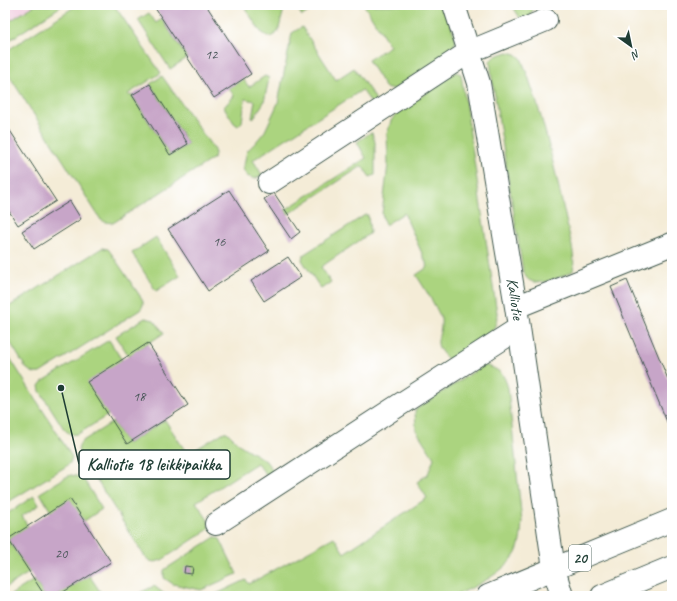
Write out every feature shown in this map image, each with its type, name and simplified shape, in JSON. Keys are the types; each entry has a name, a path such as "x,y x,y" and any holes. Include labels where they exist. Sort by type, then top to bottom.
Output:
{"main road":[{"name":"Kalliotie","path":"454,5 479,83 516,306 554,569 562,596"},
{"path":"269,183 469,52 546,20"},
{"path":"516,306 672,244"},
{"path":"216,524 519,328"},
{"name":"20","path":"488,596 672,520"},
{"path":"602,596 672,567"}],"shaded area":[{"path":"5,5 40,5 5,27"}],"green space":[{"path":"35,5 63,5 5,43 5,24"},
{"path":"77,5 114,5 161,73 128,94 130,96 132,95 170,155 188,144 150,84 162,76 215,153 214,158 113,223 101,220 5,69 5,56 8,50"},
{"path":"243,5 285,5 278,32 269,37 261,32"},
{"path":"301,5 319,5 302,16 299,11"},
{"path":"364,5 444,5 456,40 453,49 448,54 394,89 388,89 385,87 368,60 390,46"},
{"path":"512,5 535,5 529,18 525,20 520,18"},
{"path":"149,13 156,23 162,19 187,58 170,69 138,20"},
{"path":"302,27 336,80 354,68 375,98 375,101 372,104 362,90 253,160 262,175 255,179 247,176 243,169 247,151 265,131 278,103 292,33"},
{"path":"508,52 516,54 521,58 535,98 552,158 573,252 573,271 552,280 541,282 530,280 526,277 523,271 492,78 490,61 495,56"},
{"path":"456,72 461,74 497,316 495,325 491,332 455,358 448,359 442,353 438,343 441,325 440,316 416,275 428,267 404,213 385,225 382,214 388,164 387,134 391,121 395,115"},
{"path":"265,76 269,78 264,102 253,119 255,101 245,99 242,122 238,126 234,123 224,107 234,96 229,88 243,79 249,87"},
{"path":"372,133 375,142 375,175 370,177 362,166 288,214 285,210 366,158 357,142"},
{"path":"365,215 368,215 369,234 321,267 331,282 321,289 302,260 303,255"},
{"path":"156,237 180,276 156,291 132,253"},
{"path":"102,248 108,249 142,299 142,307 140,310 40,373 31,372 26,368 5,334 5,309"},
{"path":"145,318 154,320 164,333 129,356 116,336"},
{"path":"109,340 122,360 108,415 78,434 71,434 64,429 40,391 39,386 42,382"},
{"path":"5,350 72,457 70,463 65,467 5,504"},
{"path":"484,365 494,368 500,372 505,379 508,388 522,522 518,549 511,560 497,573 480,584 454,596 212,596 246,580 249,584 334,537 344,553 427,498 417,482 428,474 434,458 416,430 415,410"},
{"path":"165,420 186,452 190,453 224,432 227,432 240,445 266,461 274,473 268,477 257,463 196,502 208,520 209,529 162,560 155,562 150,561 145,557 78,449 81,442 113,422 127,444"},
{"path":"71,475 84,480 102,509 84,521 51,512 40,493"},
{"path":"34,496 39,505 22,516 28,527 8,539 30,572 5,588 5,515"},
{"path":"215,537 220,539 237,574 201,590 173,584 164,578 164,570"},
{"path":"89,575 103,596 57,596"},
{"path":"34,580 45,596 9,596"},
{"path":"154,586 167,596 133,596"}],"building":[{"path":"153,5 206,5 251,74 214,98"},
{"path":"150,84 188,144 170,155 132,95"},
{"path":"5,123 56,201 18,225 5,205"},
{"path":"229,190 269,251 208,291 168,229"},
{"path":"274,193 300,232 291,239 264,199"},
{"path":"70,201 81,219 34,249 22,231"},
{"path":"288,257 301,277 264,301 251,281"},
{"path":"627,280 672,389 672,434 611,287"},
{"path":"148,343 188,405 127,444 87,382"},
{"path":"70,499 111,562 57,596 45,596 8,539"},
{"path":"185,566 193,567 192,574 184,573"}],"place":[{"name":"Kalliotie 18 leikkipaikka","path":"61,388"}]}
